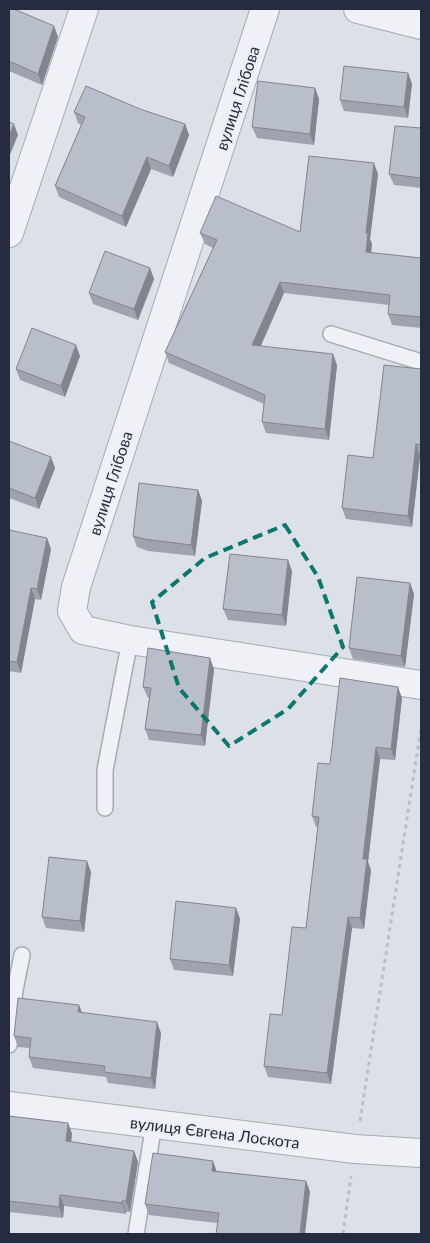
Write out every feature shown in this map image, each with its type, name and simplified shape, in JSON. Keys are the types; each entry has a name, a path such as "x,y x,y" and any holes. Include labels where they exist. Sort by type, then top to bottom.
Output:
{"street":[{"path":"9,233 84,9"},
{"name":"вулиця Глібова","path":"265,9 76,587 72,611 83,630 130,640 421,685"},
{"path":"358,9 421,25"},
{"name":"вулиця Євгена Лоскота","path":"9,1106 356,1149 421,1153"}],"lane":[{"path":"331,334 421,362"},
{"path":"106,808 105,770 130,640"},
{"path":"9,1045 15,990 22,955"},
{"path":"136,1234 154,1124"}],"path":[{"path":"343,1234 421,728"}],"highlighted area":[{"path":"285,525 318,577 343,647 288,709 229,746 179,688 152,602 205,558"}],"building":[{"path":"9,9 14,9 54,26 38,74 9,61"},
{"path":"344,66 408,73 404,107 340,100"},
{"path":"258,81 315,88 310,134 252,127"},
{"path":"86,86 140,109 185,124 169,166 147,157 122,216 55,186 85,117 74,112"},
{"path":"9,122 14,124 9,136"},
{"path":"395,126 421,128 421,178 389,174"},
{"path":"309,156 374,163 366,233 368,233 366,252 421,258 421,317 388,314 390,295 280,282 252,345 333,354 325,429 262,422 265,395 165,352 217,240 200,233 216,196 300,232"},
{"path":"105,251 150,268 134,309 89,293"},
{"path":"32,328 76,345 61,386 16,369"},
{"path":"384,365 421,369 421,445 416,444 408,516 342,508 348,455 373,458"},
{"path":"9,441 51,457 35,498 9,488"},
{"path":"139,483 198,490 191,545 133,536"},
{"path":"9,530 47,538 37,589 31,588 17,662 9,661"},
{"path":"230,554 288,560 282,615 223,609"},
{"path":"357,577 410,583 401,656 349,648"},
{"path":"148,648 210,658 201,735 145,729 151,688 143,687"},
{"path":"340,678 398,687 391,749 376,747 363,859 367,859 360,918 348,917 327,1073 264,1066 270,1014 282,1015 292,927 306,928 319,817 312,816 318,763 330,764"},
{"path":"49,857 87,861 80,921 42,917"},
{"path":"176,901 236,908 229,965 170,959"},
{"path":"18,998 79,1005 78,1012 157,1022 151,1078 104,1072 105,1066 29,1057 31,1038 14,1036"},
{"path":"9,1116 68,1123 66,1141 134,1151 126,1201 122,1201 122,1203 60,1195 59,1207 9,1201"},
{"path":"153,1153 213,1161 212,1171 306,1181 300,1234 216,1234 219,1213 145,1204"}]}
